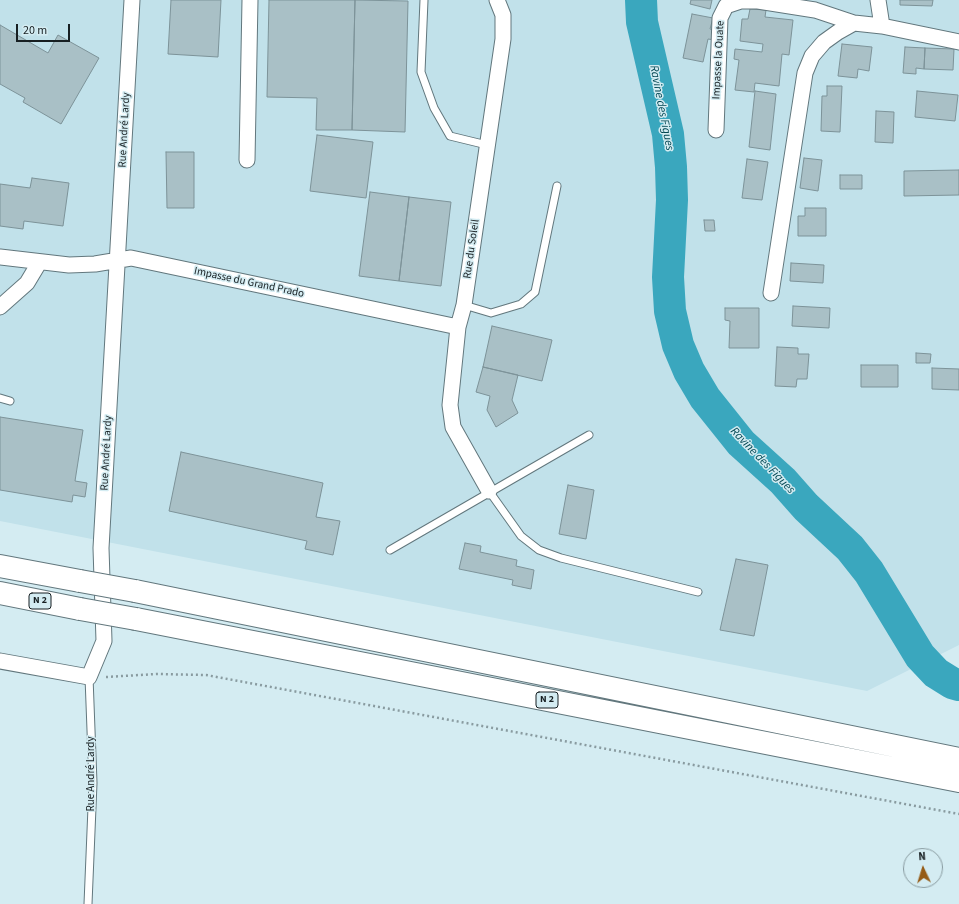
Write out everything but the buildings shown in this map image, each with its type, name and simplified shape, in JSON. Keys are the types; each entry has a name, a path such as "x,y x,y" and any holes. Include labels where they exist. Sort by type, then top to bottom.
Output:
{"highway":[{"name":"N 2","path":"0,566 135,591 959,759"},
{"name":"N 2","path":"0,593 959,781"}],"street":[{"name":"Rue André Lardy","path":"89,677 104,641 102,548 132,0"},
{"path":"247,160 250,0"},
{"name":"Rue du Soleil","path":"489,491 453,427 450,405 458,327 464,305 503,39 503,15 496,0"},
{"name":"Impasse la Ouate","path":"716,130 720,18 726,6 741,0 758,1 814,10 854,23 882,26 959,42"},
{"path":"878,0 882,26"},
{"path":"771,293 805,73 812,56 824,42 854,23"},
{"name":"Impasse du Grand Prado","path":"0,257 39,263 80,266 125,258 137,259 458,327"},
{"path":"0,307 27,283 39,263"},
{"path":"0,661 89,677"}],"lane":[{"path":"424,0 420,72 434,108 450,136 487,145"},
{"path":"464,305 492,313 521,304 536,292 557,186"},
{"path":"0,398 10,401"},
{"path":"390,550 489,491 589,435"},
{"path":"489,491 521,536 539,550 561,558 698,592"},
{"name":"Rue André Lardy","path":"88,904 94,783 89,677"}],"path":[{"path":"89,677 157,674 206,675 959,814"}],"shaded area":[{"path":"0,0 959,0 959,645 867,691 0,521"}],"waterway":[{"name":"Ravine des Figues","path":"641,0 642,22 668,134 672,200 668,277 670,311 678,345 689,371 705,398 741,443 783,481 806,507 850,548 869,572 920,656 936,673 952,683 959,685"}]}
